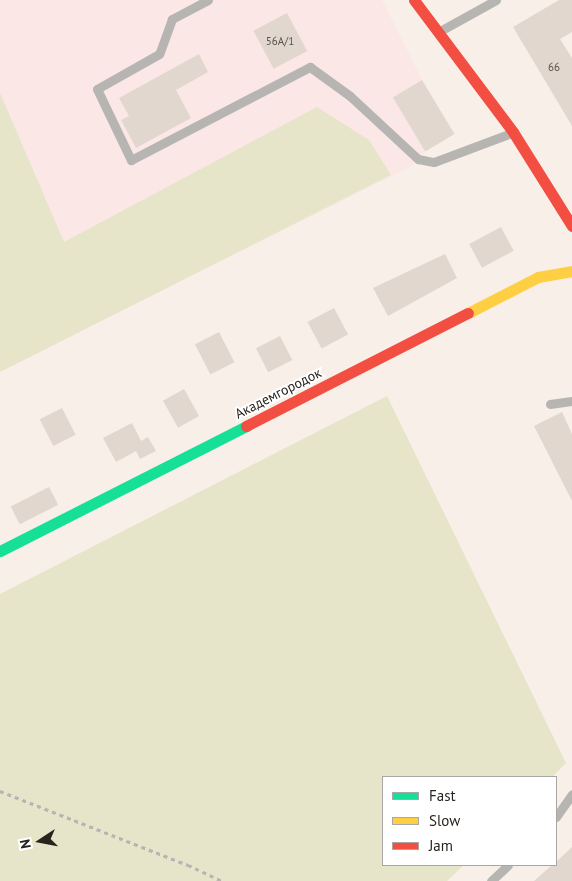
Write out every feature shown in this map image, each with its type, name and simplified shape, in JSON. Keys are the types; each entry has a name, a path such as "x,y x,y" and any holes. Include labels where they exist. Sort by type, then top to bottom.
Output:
{"street":[{"path":"414,0 514,132 572,226"},
{"name":"Академгородок","path":"0,551 538,277 572,271"}],"lane":[{"path":"208,0 172,19 159,54 97,89 131,160 310,66 350,96 418,159 434,162 514,132"},
{"path":"438,32 496,0"},
{"path":"550,404 572,401"},
{"path":"557,815 572,794"},
{"path":"491,881 507,866"}],"path":[{"path":"0,791 188,864 223,881"}],"shaded area":[{"path":"0,0 382,0 422,80 454,134 425,151 413,165 0,372"}],"green space":[{"path":"0,93 64,242 317,107 369,140 391,175 0,372"},
{"path":"387,396 566,763 553,776 382,776 382,866 463,866 447,881 0,881 0,594"}],"building":[{"path":"559,0 572,0 572,32 560,39 572,58 572,126 513,27"},
{"path":"287,13 307,51 274,69 253,31"},
{"path":"199,54 208,72 176,90 191,118 136,148 121,120 129,116 119,98"},
{"path":"422,80 454,134 425,152 393,98"},
{"path":"501,227 514,251 482,268 469,244"},
{"path":"445,254 457,278 388,316 373,288"},
{"path":"334,308 348,334 322,349 308,322"},
{"path":"219,332 234,362 210,375 195,344"},
{"path":"280,336 292,360 268,372 256,348"},
{"path":"184,389 199,416 178,428 163,401"},
{"path":"62,408 76,435 53,446 40,419"},
{"path":"562,412 572,434 572,501 534,426"},
{"path":"132,423 141,441 148,437 156,451 140,459 136,451 116,462 103,438"},
{"path":"49,487 58,505 20,524 11,507"},
{"path":"572,847 572,881 534,881 551,866 557,866 557,861"}],"traffic: fast":[{"path":"0,551 246,426"}],"traffic: slow":[{"path":"468,313 538,277 572,271"}],"traffic: jam":[{"path":"414,0 513,132 572,226"},
{"path":"246,426 468,313"}]}
